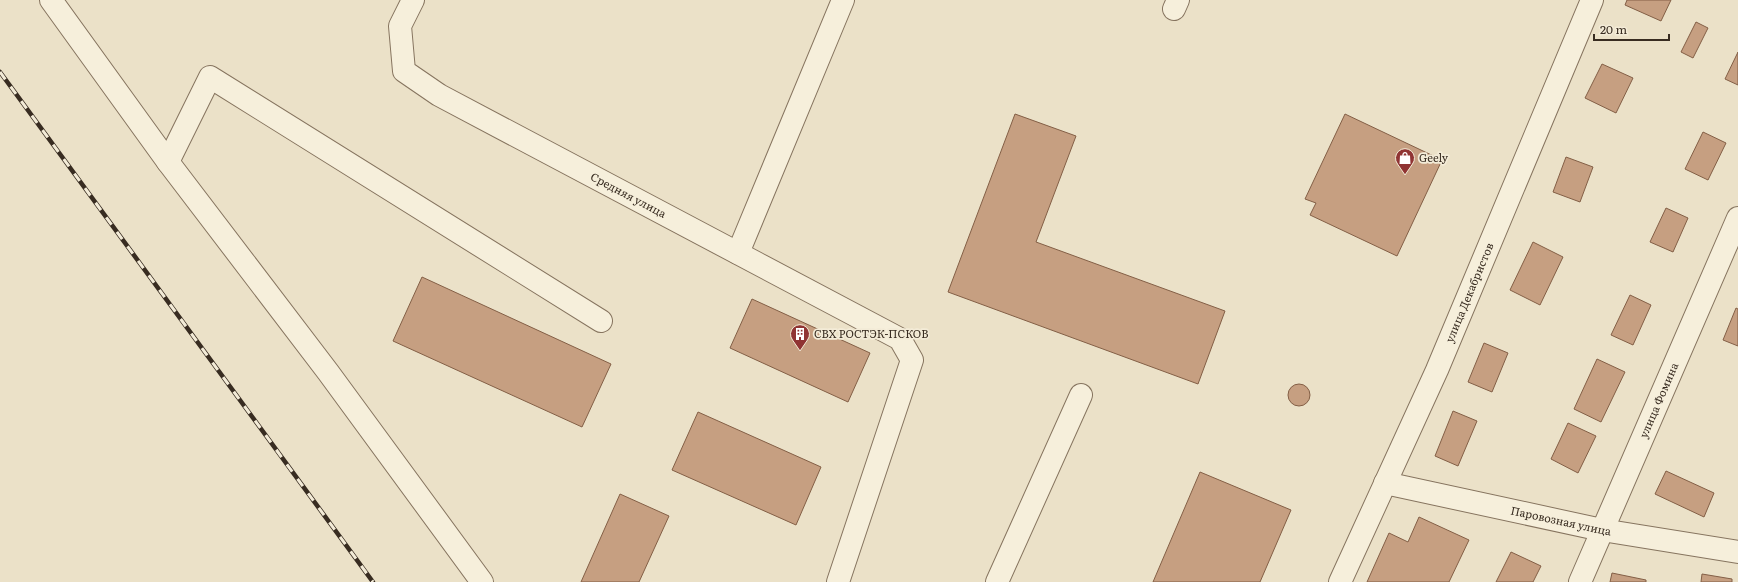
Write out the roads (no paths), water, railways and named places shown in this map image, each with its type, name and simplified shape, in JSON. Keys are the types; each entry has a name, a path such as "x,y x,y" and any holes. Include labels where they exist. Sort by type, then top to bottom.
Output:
{"street":[{"path":"51,0 168,162 328,372 482,582"},
{"name":"Средняя улица","path":"413,0 400,26 404,71 439,95 900,340 912,360 838,582"},
{"path":"738,254 843,0"},
{"name":"улица Декабристов","path":"1340,582 1438,370 1592,0"},
{"path":"168,162 210,76 601,321"},
{"name":"улица Фомина","path":"1580,582 1738,218"},
{"path":"997,582 1081,395"},
{"name":"Паровозная улица","path":"1386,483 1602,530 1738,552"}],"railway":[{"path":"0,72 373,582"}],"place":[{"name":"Geely","path":"1405,175"},
{"name":"СВХ РОСТЭК-ПСКОВ","path":"800,351"}]}
